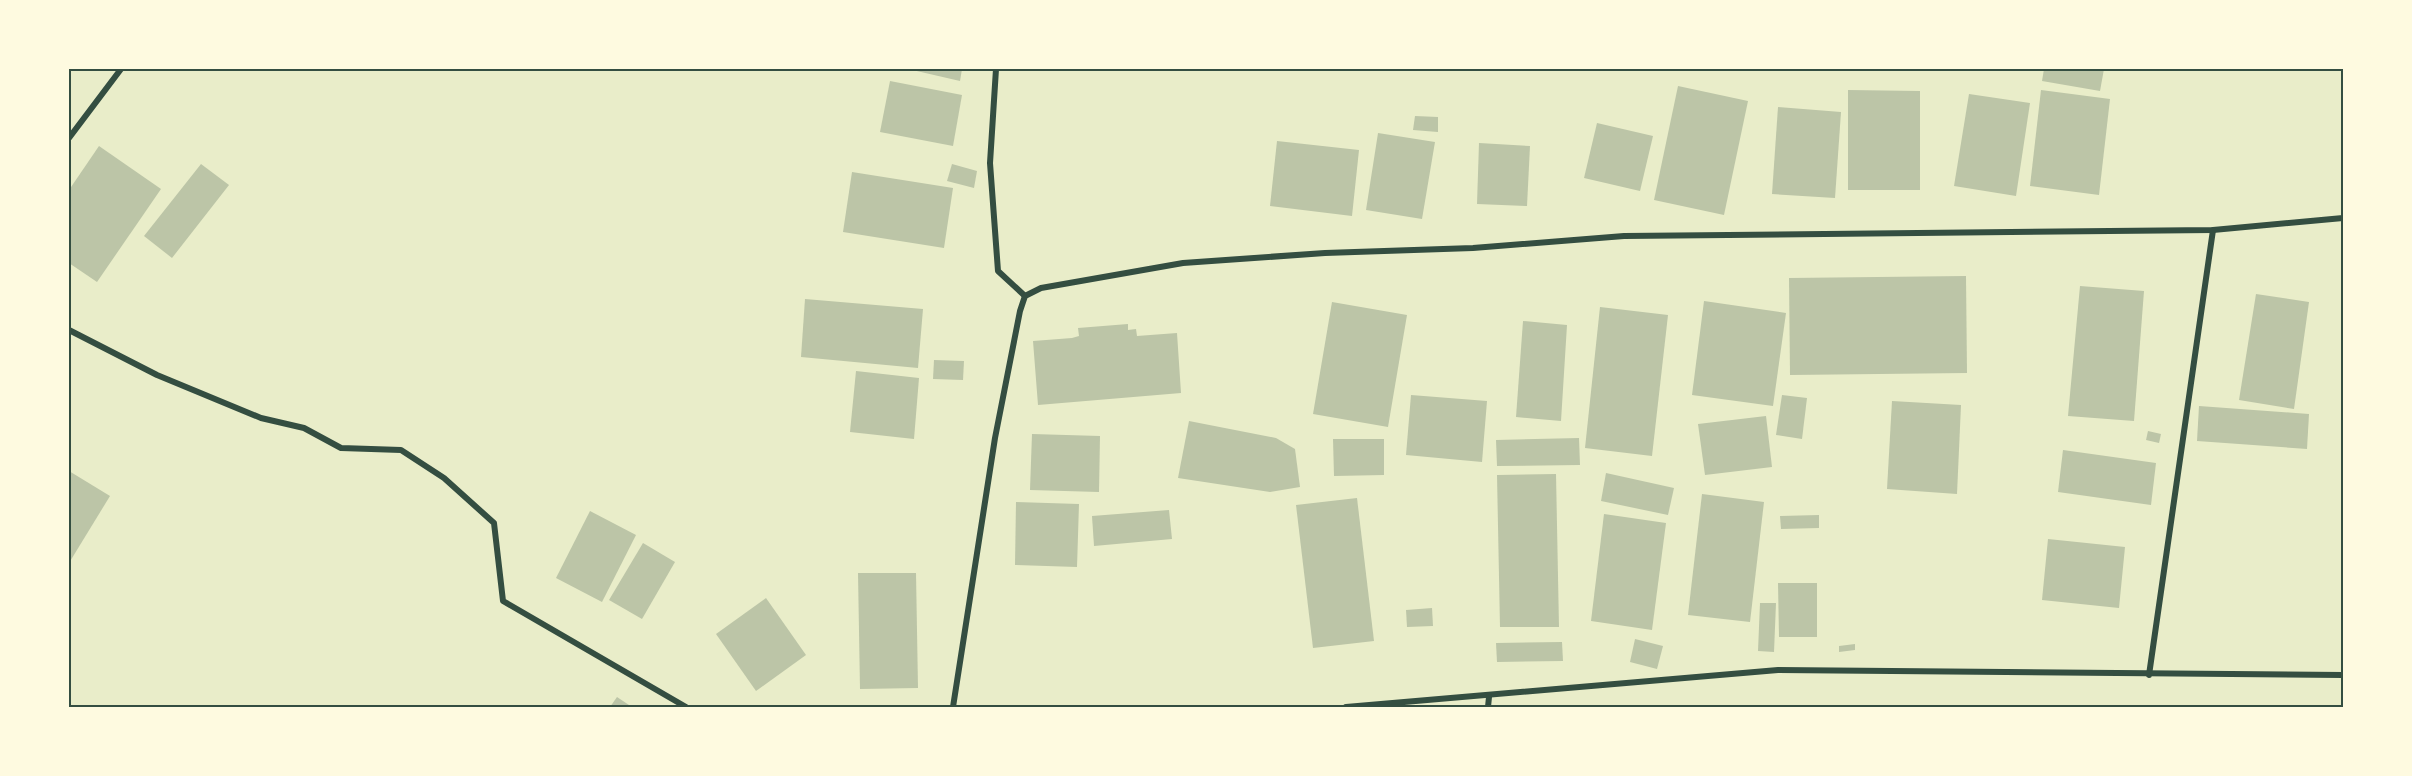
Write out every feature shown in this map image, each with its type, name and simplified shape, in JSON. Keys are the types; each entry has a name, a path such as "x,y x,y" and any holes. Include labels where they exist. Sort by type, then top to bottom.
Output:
{"street":[{"path":"69,138 121,69"},
{"path":"996,69 990,164 998,271 1025,296"},
{"path":"1025,296 1041,288 1183,263 1325,253 1473,248 1624,236 2213,230 2343,218"},
{"path":"2149,675 2213,230"},
{"path":"953,707 995,438 1025,296"},
{"path":"69,330 157,375 261,418 304,428 341,448 401,450 444,478 494,523 503,601 686,707"},
{"path":"1346,707 1489,697 1778,670 2343,675"},
{"path":"1488,707 1489,697"}],"building":[{"path":"908,69 962,69 960,81"},
{"path":"2044,69 2104,69 2100,91 2042,81"},
{"path":"890,81 962,95 953,146 880,132"},
{"path":"1678,86 1748,101 1724,215 1654,200"},
{"path":"1848,90 1920,91 1920,190 1848,190"},
{"path":"2041,90 2110,99 2099,195 2030,186"},
{"path":"1969,94 2030,103 2016,196 1954,186"},
{"path":"1778,107 1841,112 1835,198 1772,194"},
{"path":"1415,116 1438,117 1438,132 1413,130"},
{"path":"1597,123 1653,136 1640,191 1584,178"},
{"path":"1378,133 1435,142 1422,219 1366,210"},
{"path":"1277,141 1359,150 1352,216 1270,206"},
{"path":"1479,143 1530,146 1527,206 1477,204"},
{"path":"99,146 161,189 97,282 69,263 69,190"},
{"path":"201,164 229,185 172,258 144,236"},
{"path":"952,164 977,171 974,188 947,181"},
{"path":"852,172 953,188 944,248 843,232"},
{"path":"1966,276 1967,373 1790,375 1789,278"},
{"path":"2080,286 2144,291 2134,421 2068,416"},
{"path":"2256,294 2309,302 2294,409 2239,400"},
{"path":"805,299 923,309 918,368 801,357"},
{"path":"1704,301 1786,313 1773,406 1692,395"},
{"path":"1332,302 1407,315 1388,427 1313,414"},
{"path":"1600,307 1668,315 1652,456 1585,448"},
{"path":"1523,321 1567,325 1561,421 1516,417"},
{"path":"1128,324 1128,330 1136,329 1137,336 1177,333 1181,393 1038,405 1033,341 1079,336 1078,328"},
{"path":"934,360 964,361 963,380 933,379"},
{"path":"856,371 919,378 914,439 850,432"},
{"path":"1411,395 1487,401 1482,462 1406,455"},
{"path":"1782,395 1807,398 1802,439 1776,435"},
{"path":"1892,401 1961,405 1957,494 1887,489"},
{"path":"2199,406 2309,414 2307,449 2197,441"},
{"path":"1766,416 1772,467 1705,475 1698,424"},
{"path":"1189,421 1276,438 1295,449 1300,487 1270,492 1178,478"},
{"path":"2148,431 2161,434 2159,443 2146,440"},
{"path":"1032,434 1100,436 1099,492 1030,490"},
{"path":"1579,438 1580,465 1497,466 1496,440"},
{"path":"1333,439 1384,439 1384,475 1334,476"},
{"path":"2063,450 2156,463 2151,505 2058,492"},
{"path":"69,471 110,496 69,563"},
{"path":"1606,473 1674,488 1668,515 1601,501"},
{"path":"1556,474 1559,627 1500,627 1497,475"},
{"path":"1702,494 1764,502 1750,622 1688,615"},
{"path":"1357,498 1374,641 1313,648 1296,505"},
{"path":"1016,502 1079,504 1077,567 1015,565"},
{"path":"1169,510 1172,539 1094,546 1092,516"},
{"path":"590,511 636,535 602,602 556,578"},
{"path":"1604,514 1666,523 1652,630 1591,621"},
{"path":"1819,515 1819,528 1781,529 1780,516"},
{"path":"2048,539 2125,547 2119,608 2042,600"},
{"path":"643,543 675,562 642,619 609,600"},
{"path":"858,573 916,573 918,688 860,689"},
{"path":"1778,583 1817,583 1817,637 1779,637"},
{"path":"766,598 806,655 756,691 716,634"},
{"path":"1760,603 1776,603 1774,652 1758,651"},
{"path":"1432,608 1433,626 1407,627 1406,610"},
{"path":"1635,639 1663,646 1657,669 1630,662"},
{"path":"1562,642 1563,661 1497,662 1496,643"},
{"path":"1855,644 1855,650 1839,652 1839,646"},
{"path":"617,697 632,707 610,707"}]}
